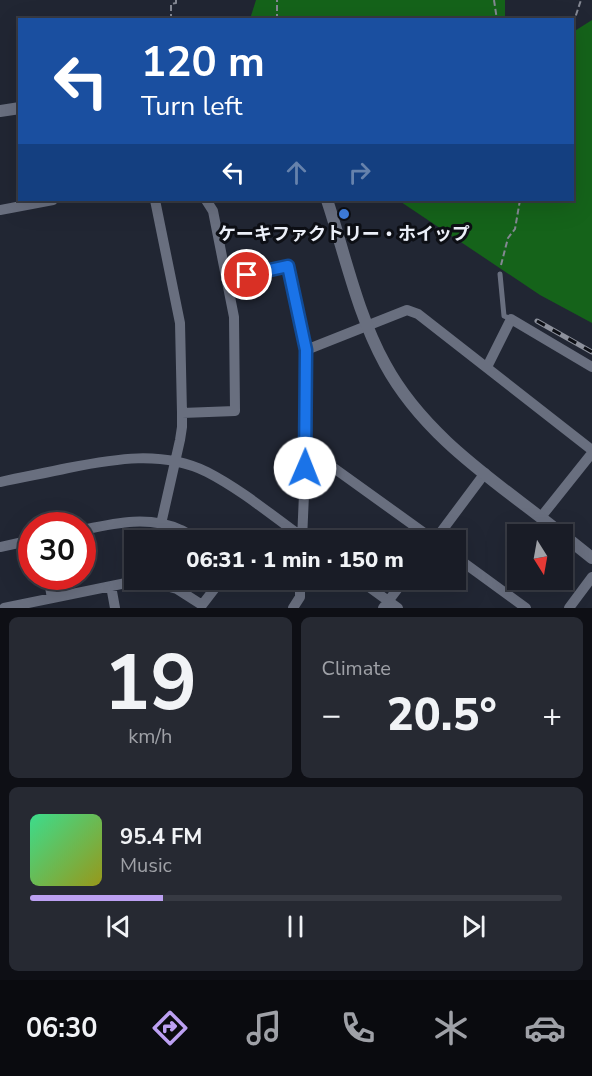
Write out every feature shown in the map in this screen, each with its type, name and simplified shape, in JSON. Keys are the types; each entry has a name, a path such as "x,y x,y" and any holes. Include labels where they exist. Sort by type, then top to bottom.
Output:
{"street":[{"path":"0,111 18,108"},
{"path":"0,210 48,201"},
{"path":"155,201 180,323 182,413 182,426 161,524"},
{"path":"182,413 235,411 234,317 213,211 207,201"},
{"path":"327,201 367,326 399,387 435,432 550,524"},
{"path":"226,279 288,266 306,350 303,530"},
{"path":"306,350 412,310 592,451 541,517"},
{"path":"487,367 511,319 592,367"},
{"path":"306,448 420,530"},
{"path":"0,482 127,458 175,462 206,472 238,491 291,530"},
{"path":"442,530 485,473"},
{"path":"96,527 143,521 180,530"},
{"path":"0,547 18,543"},
{"path":"573,543 592,558"},
{"path":"466,564 525,608"},
{"path":"569,608 592,577"},
{"path":"4,608 124,583"},
{"path":"111,586 115,608"},
{"path":"51,590 52,598"},
{"path":"179,590 202,605 214,590"},
{"path":"293,608 300,597 300,590"},
{"path":"370,590 385,604 398,608"},
{"path":"385,604 396,590"}],"lane":[{"path":"500,274 504,316 511,319"}],"path":[{"path":"171,18 171,4 177,3 176,0"},
{"path":"277,0 277,18"},
{"path":"494,0 497,18"},
{"path":"574,21 581,0"},
{"path":"500,274 503,254 508,238 514,229 520,201"}],"green space":[{"path":"256,0 505,0 505,18 250,18"},
{"path":"592,20 592,323 540,295 399,201 574,201 574,31"}],"railway":[{"path":"537,321 592,352"}],"place":[{"name":"ケーキファクトリー・ホイップ","path":"344,214"}],"route":[{"path":"247,275 288,266 306,350 305,468"}]}
